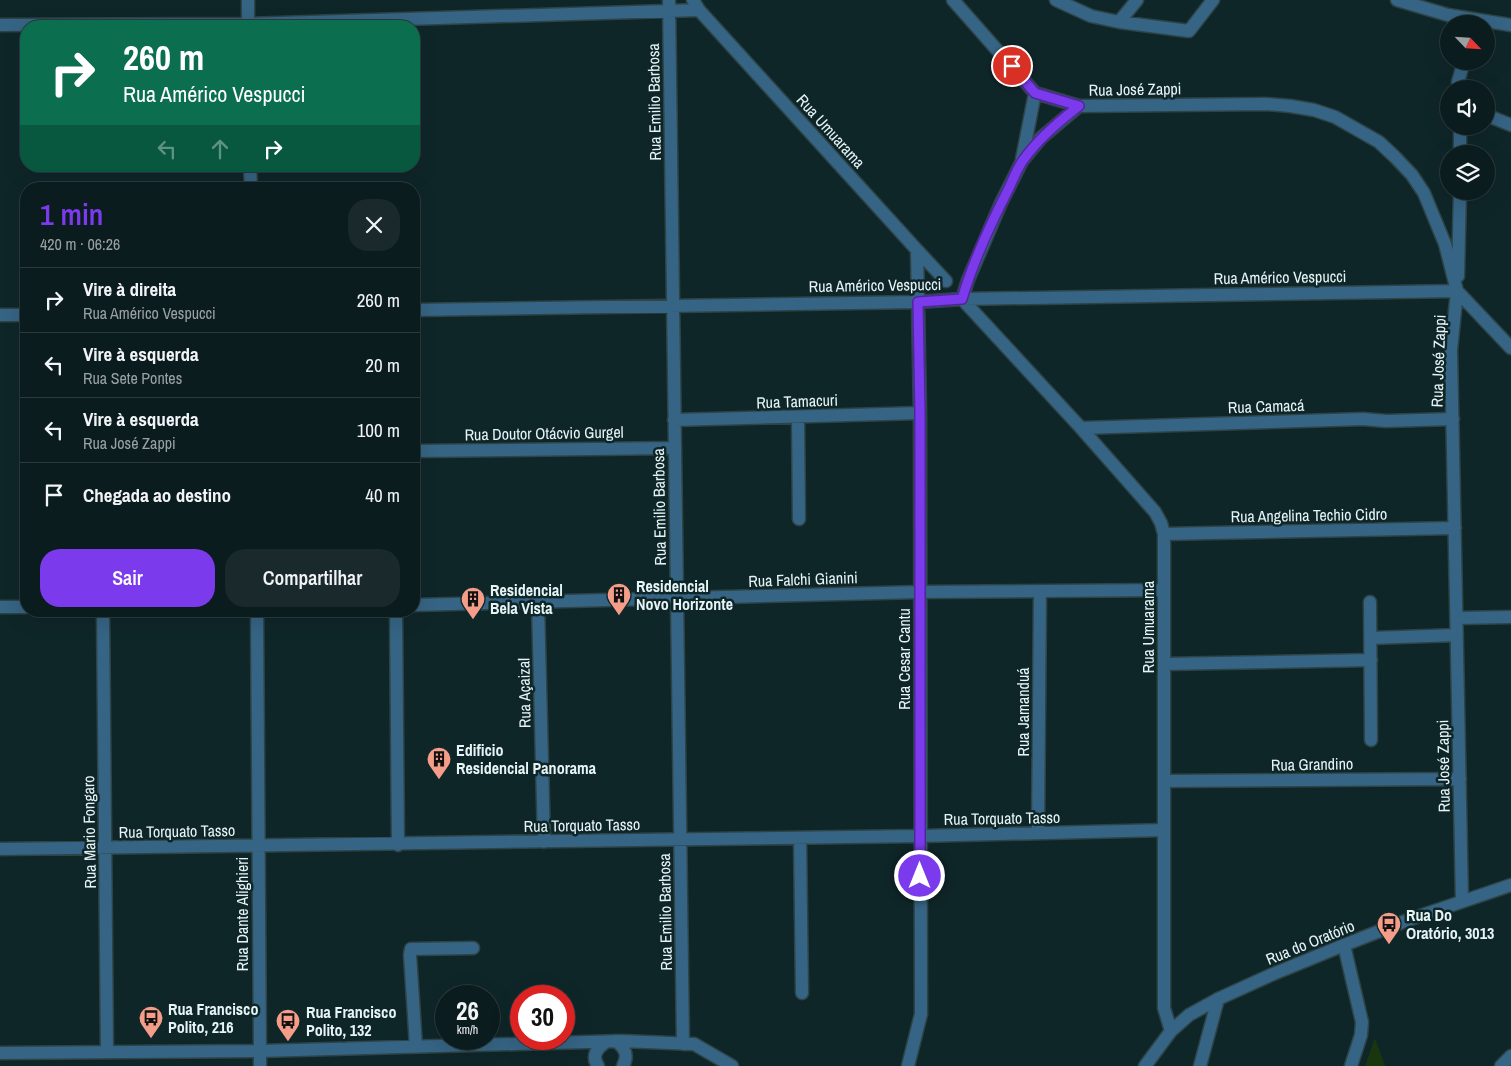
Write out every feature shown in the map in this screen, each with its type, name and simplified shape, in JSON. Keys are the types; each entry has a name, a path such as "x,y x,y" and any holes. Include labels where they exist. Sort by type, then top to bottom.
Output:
{"street":[{"path":"248,0 248,20"},
{"path":"953,0 1035,93 1022,161"},
{"path":"1056,0 1091,16 1119,22 1189,31 1213,0"},
{"path":"1119,22 1137,0"},
{"path":"1397,0 1448,15"},
{"name":"Rua Emilio Barbosa","path":"669,5 683,1044"},
{"path":"353,20 696,5"},
{"name":"Rua Umuarama","path":"696,5 946,281"},
{"path":"0,24 20,24"},
{"path":"1495,24 1510,25"},
{"name":"Rua José Zappi","path":"1035,93 1079,106 1266,104 1314,110 1335,117 1379,142 1396,157 1424,193 1442,236 1458,291 1451,350 1462,901"},
{"path":"962,299 968,280 1001,203 1022,161 1046,134 1079,106"},
{"path":"1495,119 1511,125"},
{"path":"1460,200 1458,291 1511,348"},
{"name":"Rua Cesar Cantu","path":"908,1066 921,1014 920,414 917,250"},
{"name":"Rua Américo Vespucci","path":"420,310 1458,291"},
{"name":"Rua Umuarama","path":"962,299 1081,428 1155,512 1161,523 1164,534 1164,1008 1171,1031"},
{"path":"0,315 20,315"},
{"name":"Rua Tamacuri","path":"674,420 920,414"},
{"path":"798,417 800,519"},
{"name":"Rua Camacá","path":"1081,428 1363,419 1386,421 1452,419"},
{"name":"Rua Doutor Otácvio Gurgel","path":"420,451 674,448"},
{"name":"Rua Angelina Techio Cidro","path":"1164,534 1455,528"},
{"name":"Rua Jamanduá","path":"1038,834 1040,590"},
{"name":"Rua Falchi Gianini","path":"420,604 920,592 1164,590"},
{"name":"Rua Açaizal","path":"538,602 544,842"},
{"path":"1370,602 1371,740"},
{"path":"0,607 20,607"},
{"name":"Rua Mario Fongaro","path":"103,617 107,1052"},
{"name":"Rua Dante Alighieri","path":"257,617 260,1066"},
{"path":"396,617 398,844"},
{"path":"1457,618 1511,617"},
{"path":"1370,638 1457,635"},
{"path":"1164,664 1371,660"},
{"name":"Rua Grandino","path":"1164,781 1460,779"},
{"name":"Rua Torquato Tasso","path":"0,849 800,838 1164,830"},
{"path":"800,838 802,993"},
{"name":"Rua do Oratório","path":"1145,1066 1171,1031 1189,1016 1218,999 1344,945 1462,901 1511,885"},
{"path":"1344,945 1362,1022 1361,1035 1351,1066"},
{"path":"416,1046 411,950 473,948"},
{"path":"1200,1066 1218,999"},
{"path":"0,1054 260,1051 611,1042 694,1044 732,1066"},
{"path":"595,1065 595,1053 599,1046 611,1042 626,1051 624,1065"},
{"path":"1501,1066 1511,1056"}],"green space":[{"path":"1375,1038 1385,1066 1365,1066"}],"place":[{"name":"Residencial Novo Horizonte","path":"619,616"},
{"name":"Residencial Bela Vista","path":"473,620"},
{"name":"Edificio Residencial Panorama","path":"439,780"},
{"name":"Rua Do Oratório, 3013","path":"1389,945"},
{"name":"Rua Francisco Polito, 216","path":"151,1039"},
{"name":"Rua Francisco Polito, 132","path":"288,1042"}],"route":[{"path":"920,876 920,414 918,302 962,299 968,280 1001,203 1022,161 1041,138 1079,106 1035,93 1012,66"}]}
